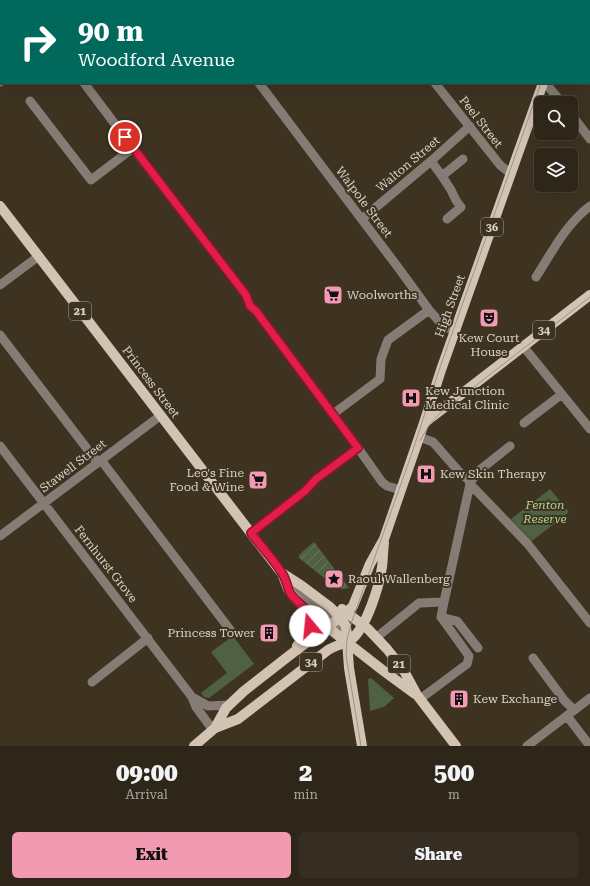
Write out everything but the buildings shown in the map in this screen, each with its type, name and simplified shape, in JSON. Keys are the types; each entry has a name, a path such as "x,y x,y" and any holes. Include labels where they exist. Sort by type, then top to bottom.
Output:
{"main road":[{"name":"High Street","path":"337,620 354,606 370,564 384,539 455,330 543,84"},
{"name":"Princess Street","path":"0,206 282,573 292,595 308,612 363,625"},
{"name":"34","path":"424,423 590,295"},
{"name":"High Street","path":"349,637 363,625 372,602 380,578 383,561 384,539"},
{"name":"Princess Street","path":"282,573 308,582 349,637"},
{"path":"290,655 308,630 310,621 308,612"},
{"name":"34","path":"214,729 226,708 251,685 337,620"},
{"path":"337,620 346,626 349,637 348,653 362,746"},
{"name":"21","path":"363,625 377,637 400,666 418,697 454,745"},
{"name":"34","path":"194,746 214,729 238,719 328,650 349,637"},
{"name":"21","path":"349,637 385,672 418,697"}],"street":[{"path":"85,84 246,295 250,306 256,311 329,402 333,414 384,484 401,490"},
{"name":"Walpole Street","path":"260,84 429,310 445,326 455,330"},
{"name":"Peel Street","path":"436,84 500,165 511,174"},
{"path":"545,84 556,96"},
{"path":"30,101 91,180 133,148"},
{"path":"578,123 590,139"},
{"name":"Walton Street","path":"362,219 470,126"},
{"path":"442,176 463,159"},
{"path":"431,161 461,207 447,219"},
{"path":"536,277 563,234 580,213 590,206"},
{"path":"0,285 39,256"},
{"path":"333,414 380,379 381,359 388,340 429,310"},
{"path":"0,335 231,630"},
{"path":"524,346 590,430"},
{"path":"524,423 562,394"},
{"name":"Stawell Street","path":"0,536 160,416"},
{"path":"419,437 433,442 461,474 468,479 470,484 527,543 590,623"},
{"name":"Fernhurst Grove","path":"0,446 148,638 192,697 196,707 214,729"},
{"path":"418,697 467,664 469,656 441,617 470,484 476,473 510,446"},
{"path":"251,533 305,491 316,479 358,448"},
{"path":"282,573 308,600 337,620"},
{"path":"377,637 418,603 444,602"},
{"path":"441,617 457,621 478,648"},
{"path":"92,682 148,638"},
{"path":"533,658 564,700 590,746"},
{"name":"Fernhurst Grove","path":"192,697 208,706 229,705"},
{"path":"527,746 570,713 588,702"}],"green space":[{"name":"Fenton Reserve","path":"550,489 569,512 532,541 511,519"},
{"path":"314,542 349,588 337,588 299,558 299,555"},
{"path":"233,636 254,664 209,698 204,697 201,693 227,673 211,652"},
{"path":"371,678 394,698 384,707 370,711 368,679"}],"tram line":[{"path":"361,746 346,655 347,639 352,621 412,453 439,370 541,84"},
{"path":"420,441 428,427 439,414 590,297"}],"place":[{"name":"Woolworths","path":"333,295"},
{"name":"Kew Court House","path":"489,318"},
{"name":"Kew Junction Medical Clinic","path":"411,398"},
{"name":"Kew Skin Therapy","path":"426,474"},
{"name":"Leo's Fine Food & Wine","path":"258,480"},
{"name":"Raoul Wallenberg","path":"334,579"},
{"name":"Princess Tower","path":"269,633"},
{"name":"Kew Exchange","path":"459,699"}],"route":[{"path":"125,137 246,295 250,306 256,311 358,448 316,479 305,491 251,533 282,573 292,595 308,612 310,626"}]}
